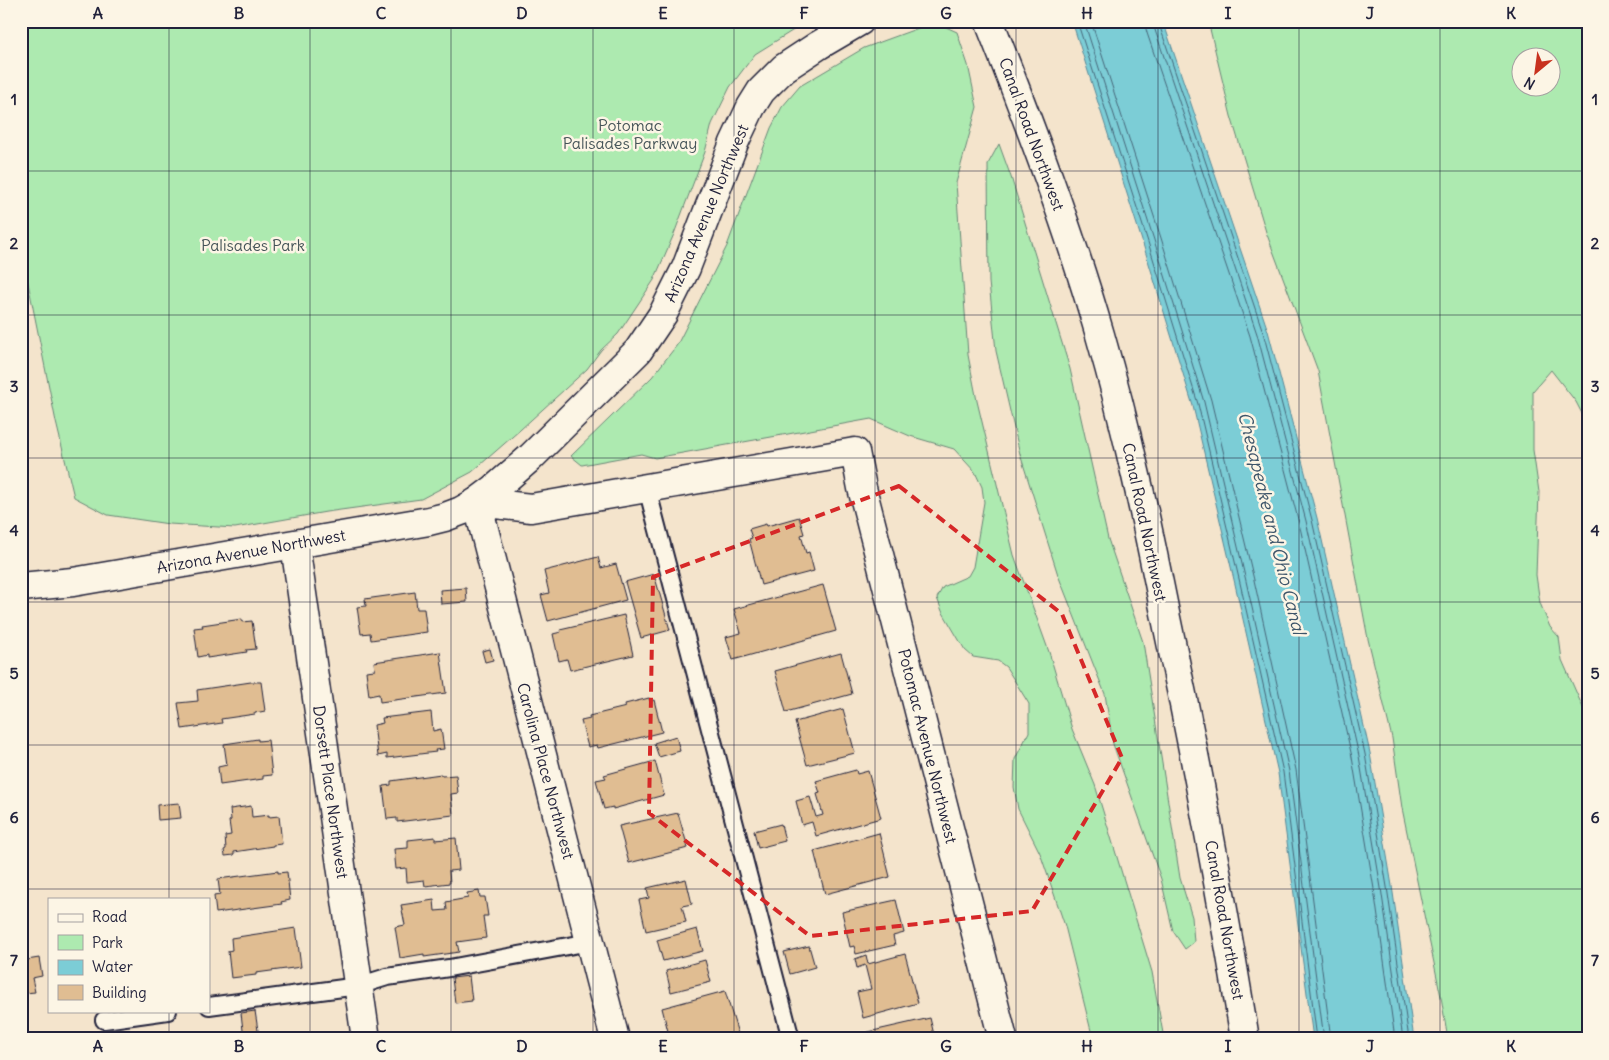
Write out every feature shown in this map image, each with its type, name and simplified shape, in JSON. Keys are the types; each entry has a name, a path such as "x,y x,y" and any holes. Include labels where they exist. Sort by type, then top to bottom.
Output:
{"main road":[{"name":"Arizona Avenue Northwest","path":"21,587 72,582 295,545 445,517 477,502 531,458 621,369 650,335 664,314 686,268 734,143 751,107 761,91 784,68 802,55 860,21"},
{"name":"Canal Road Northwest","path":"989,21 1052,185 1098,328 1125,429 1191,737 1245,1039"},
{"name":"Potomac Avenue Northwest","path":"648,488 855,452 862,488 1003,1039"},
{"path":"477,502 531,508 648,488"},
{"name":"Carolina Place Northwest","path":"477,502 615,1039"},
{"name":"Dorsett Place Northwest","path":"295,545 366,1039"}],"lane":[{"path":"648,488 791,1039"},
{"path":"210,1006 358,986 387,977 449,968 590,942"},
{"path":"104,1020 161,1012"}],"highlighted area":[{"path":"899,486 1062,614 1122,758 1032,911 810,936 649,813 653,577"}],"green space":[{"name":"Palisades Park","path":"21,21 808,21 755,54 730,87 712,124 705,152 674,234 654,280 618,334 601,350 587,369 520,430 472,472 421,499 326,512 235,528 169,524 108,515 74,497 56,422 21,248"},
{"path":"1208,21 1588,21 1588,425 1576,402 1551,370 1533,391 1533,450 1539,492 1536,575 1540,603 1550,627 1559,637 1562,660 1588,719 1588,1039 1448,1039 1402,808 1392,738 1368,639 1318,371 1266,232 1231,116"},
{"path":"935,22 957,32 968,65 977,107 956,183 968,355 977,401 1014,555 1049,652 1072,729 1095,785 1152,972 1164,1039 1093,1039 1065,926 1040,853 1018,809 1014,787 1015,759 1029,732 1029,704 1006,667 998,661 973,657 965,650 942,611 937,598 943,587 968,576 973,567 984,502 982,487 975,472 954,449 910,436 871,419 655,458 641,454 582,465 571,456 652,377 677,345 727,246 771,128 782,107 800,86 864,48"},
{"path":"999,144 1011,177 1070,369 1108,539 1143,642 1180,878 1192,917 1194,942 1185,949 1173,931 1161,879 1113,744 1105,694 1058,575 1020,454 996,351 989,282 988,164"}],"water":[{"name":"Chesapeake and Ohio Canal","path":"1072,21 1163,21 1268,331 1317,518 1370,753 1392,886 1414,1039 1313,1039 1278,773 1193,406"}],"building":[{"path":"799,517 804,534 801,535 806,553 809,552 814,571 761,585 749,539 752,538 749,529"},
{"path":"598,557 601,568 616,564 626,600 548,621 541,595 549,593 544,571"},
{"path":"654,574 670,630 641,638 625,582"},
{"path":"823,585 836,631 733,660 726,637 741,633 734,609"},
{"path":"466,588 467,602 441,604 440,590"},
{"path":"415,592 417,609 424,609 427,632 371,640 370,633 361,634 357,607 366,606 365,599"},
{"path":"624,615 633,655 570,670 567,659 559,661 553,634 561,632 560,630"},
{"path":"242,619 242,622 252,621 256,649 207,658 207,655 198,657 194,628"},
{"path":"490,649 493,660 485,662 482,651"},
{"path":"440,652 446,693 380,702 379,694 369,696 366,671 375,670 374,662"},
{"path":"841,653 852,694 786,712 775,671"},
{"path":"261,682 265,711 221,719 222,723 182,729 178,703 198,701 197,690"},
{"path":"649,698 650,701 654,700 662,732 598,748 597,745 588,747 581,721 590,719 589,716 626,707 625,704"},
{"path":"843,709 855,753 807,765 795,722"},
{"path":"431,712 433,731 441,729 444,749 435,750 436,752 387,758 387,754 378,756 374,725 383,723 382,718"},
{"path":"676,736 680,751 659,757 654,743"},
{"path":"258,739 258,741 268,740 272,775 263,776 263,779 220,785 218,767 227,765 224,744"},
{"path":"655,761 664,795 613,809 613,807 604,809 596,780 606,778 604,775"},
{"path":"856,770 857,774 868,771 881,818 816,836 812,822 802,825 796,801 810,797 816,817 823,815 817,794 820,793 816,781"},
{"path":"441,774 442,776 456,775 458,793 451,794 453,815 397,822 397,818 387,819 383,786 391,785 391,781"},
{"path":"21,792 26,822 21,823"},
{"path":"179,803 181,818 158,820 157,805"},
{"path":"251,806 252,817 279,816 282,844 234,852 234,855 225,856 225,836 231,835 230,809"},
{"path":"678,813 688,848 629,863 619,826"},
{"path":"781,824 785,841 758,848 754,831"},
{"path":"879,833 890,877 825,894 814,851"},
{"path":"435,837 435,840 456,838 459,870 449,871 450,883 425,886 424,880 407,882 406,868 396,869 394,849 408,848 408,840"},
{"path":"278,871 278,873 287,872 290,900 281,902 282,904 216,913 214,896 220,895 218,879"},
{"path":"686,879 692,904 682,906 686,922 646,931 639,900 649,898 647,888"},
{"path":"479,891 480,897 485,897 488,916 483,916 486,938 457,942 459,952 424,957 424,954 400,958 395,927 405,925 401,905 434,900 435,911 447,910 446,902 468,898 467,893"},
{"path":"896,900 904,933 893,936 895,945 856,954 854,946 850,947 842,912"},
{"path":"296,928 301,967 231,978 228,951 232,950 231,938"},
{"path":"697,929 703,951 663,961 657,940"},
{"path":"809,946 815,967 790,974 784,952"},
{"path":"905,954 918,1003 863,1018 857,992 871,989 865,965 857,968 855,959 866,955 868,964"},
{"path":"39,958 42,976 32,978 35,992 21,992 21,961"},
{"path":"705,960 711,982 671,992 666,971"},
{"path":"469,976 472,1001 455,1003 452,978"},
{"path":"725,991 739,1037 732,1039 670,1039 662,1008"},
{"path":"255,1011 259,1037 244,1039 241,1013"},
{"path":"930,1018 935,1039 865,1039 864,1033"}],"park label":[{"name":"Potomac Palisades Parkway","path":"630,134"}]}
